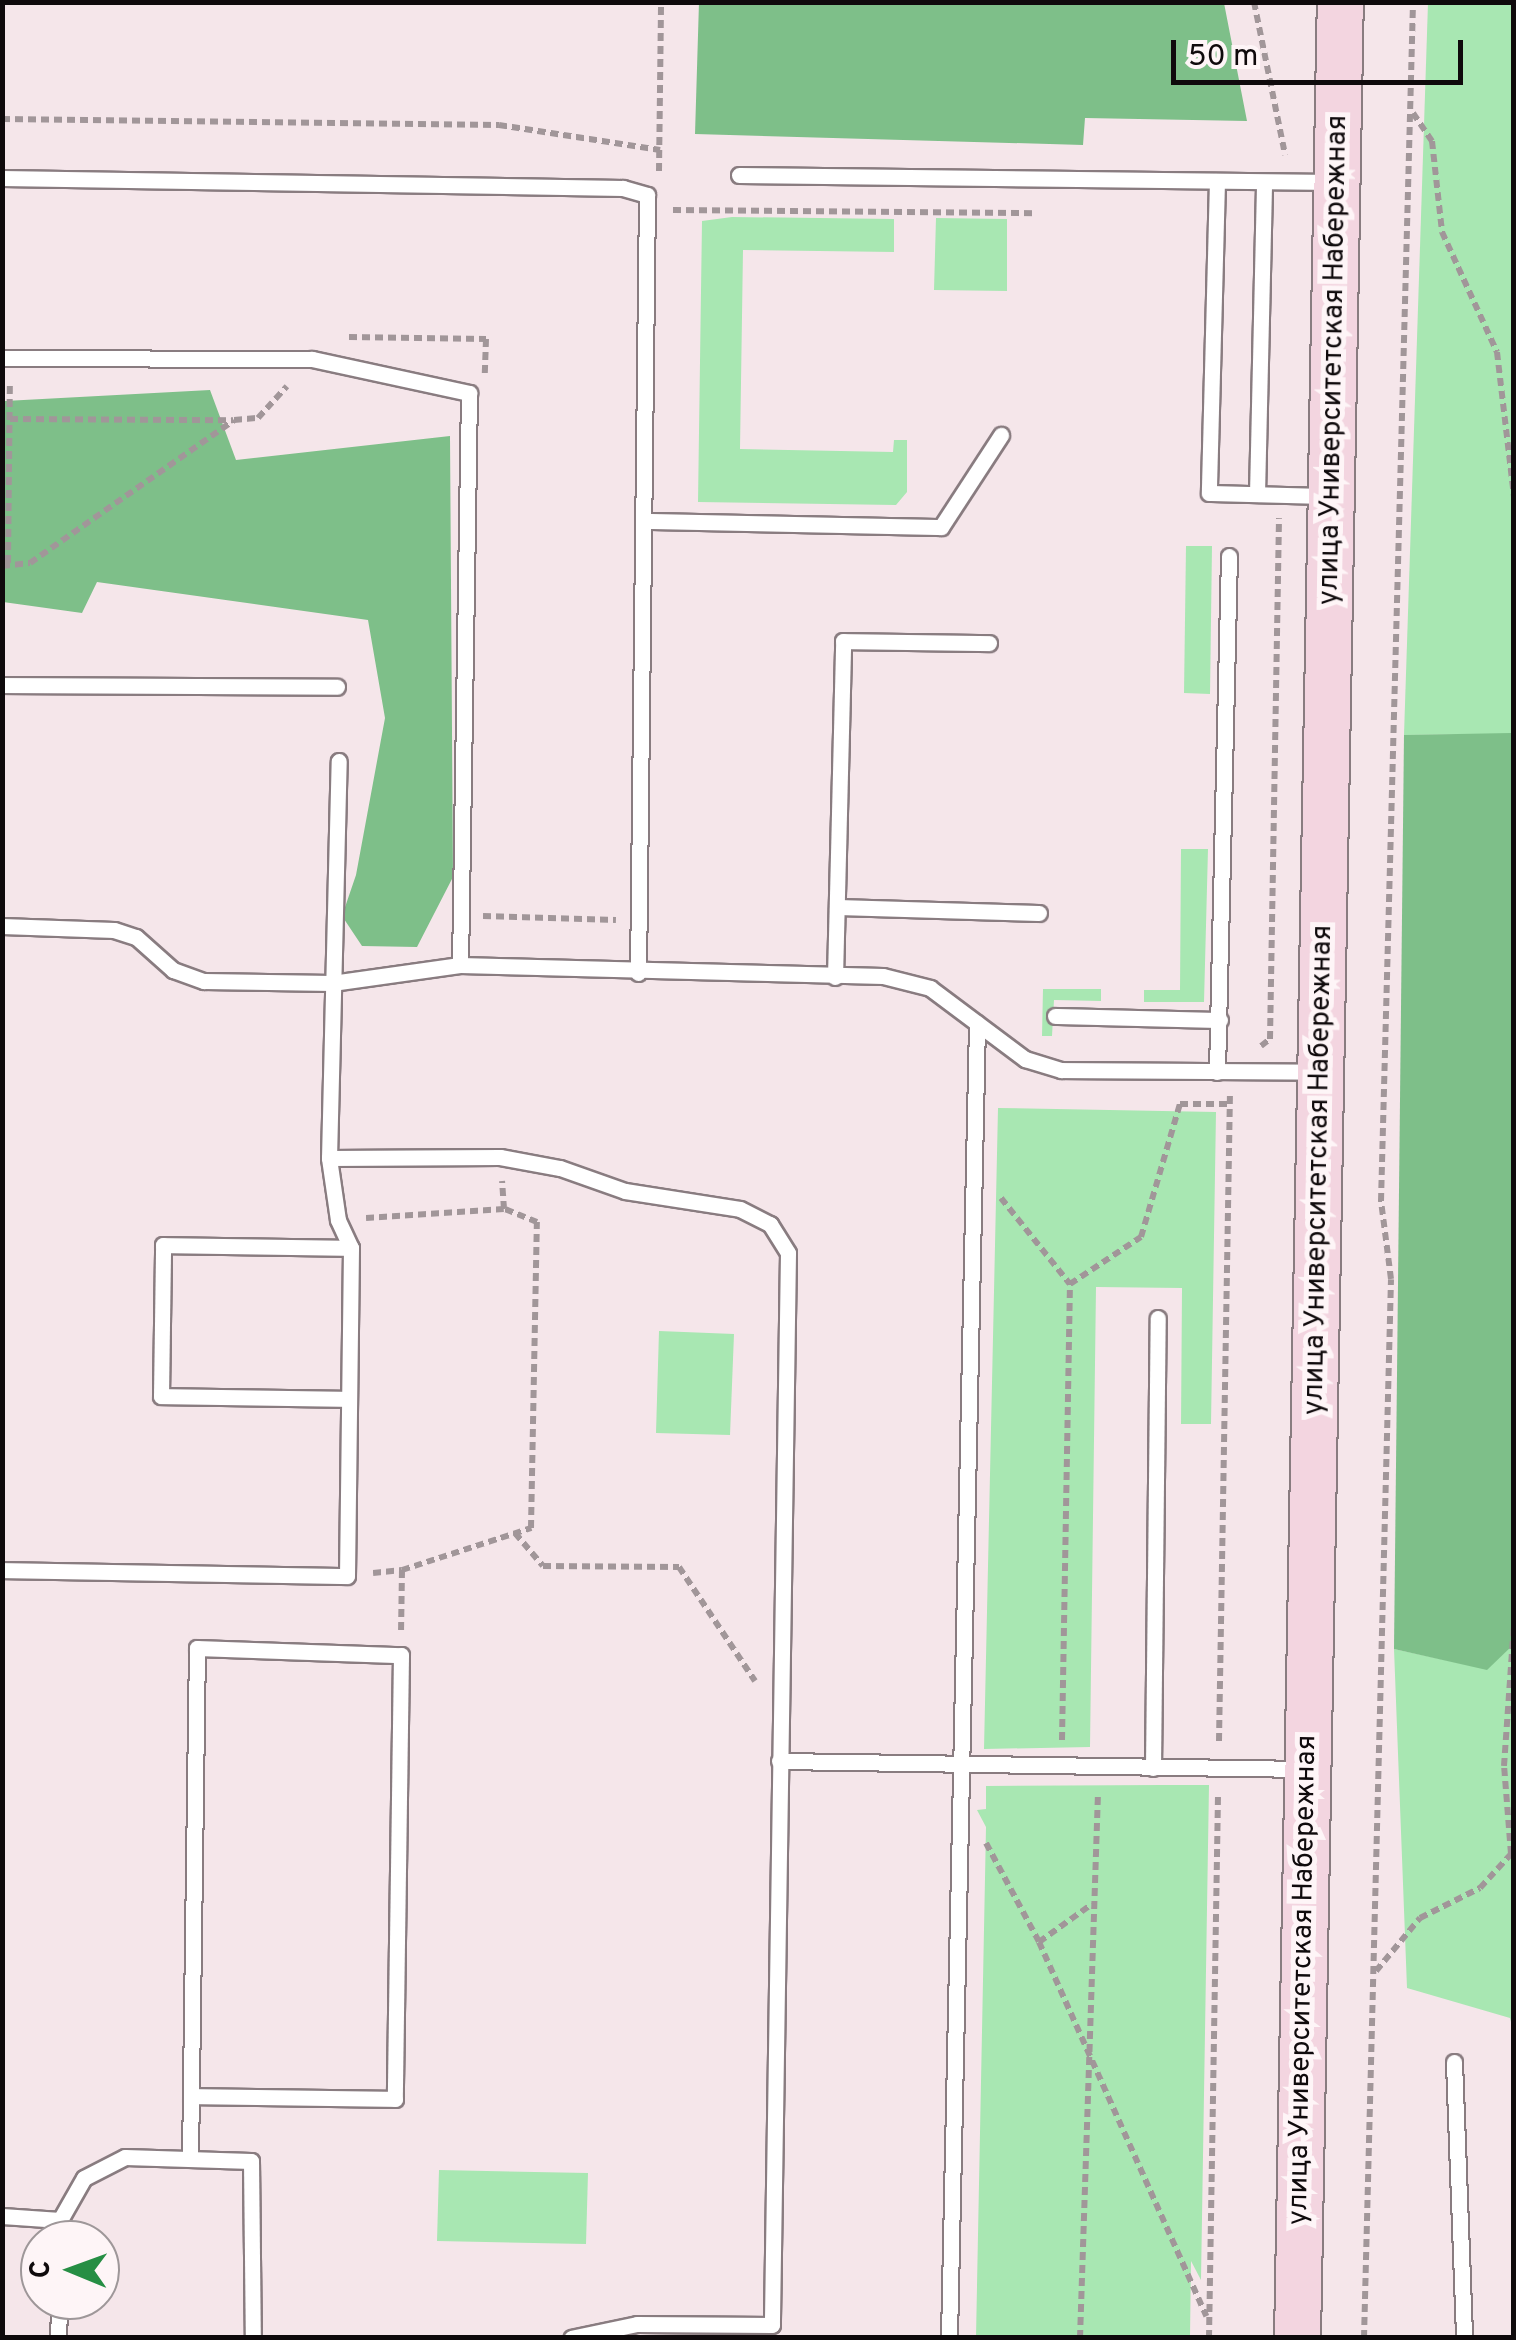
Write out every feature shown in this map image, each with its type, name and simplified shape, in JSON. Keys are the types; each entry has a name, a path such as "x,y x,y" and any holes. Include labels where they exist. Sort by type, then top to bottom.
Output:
{"main road":[{"name":"улица Университетская Набережная","path":"1297,2338 1340,2"}],"lane":[{"path":"739,175 1337,182"},
{"path":"2,178 622,188 649,202 638,972"},
{"path":"1216,181 1209,493 1330,496"},
{"path":"1257,494 1264,182"},
{"path":"6,357 312,360 469,393 460,965"},
{"path":"647,521 941,527 1001,435"},
{"path":"1224,1072 1220,1020 1229,556"},
{"path":"835,977 843,642 989,643"},
{"path":"2,685 337,687"},
{"path":"2,1570 347,1576 351,1248 338,1220 329,1158 339,761"},
{"path":"837,908 1039,913"},
{"path":"2,926 114,930 136,937 173,970 204,981 332,983 460,965 882,976 930,988 1025,1059 1061,1070 1321,1072"},
{"path":"1055,1016 1220,1020"},
{"path":"949,2338 977,1023"},
{"path":"329,1158 500,1157 625,1191 740,1209 770,1224 788,1253 772,2325 638,2324 571,2338"},
{"path":"348,1399 161,1396 163,1245 351,1248"},
{"path":"1153,1768 1158,1318"},
{"path":"190,2159 197,1648 401,1655 395,2099 192,2096"},
{"path":"779,1761 1307,1770"},
{"path":"1454,2062 1464,2338"},
{"path":"2,2216 60,2220 84,2178 125,2156 251,2161 253,2338"}],"path":[{"path":"661,2 660,169 649,202 1037,213"},
{"path":"1254,2 1285,137 1286,182"},
{"path":"1364,2338 1391,1279 1382,1200 1413,2"},
{"path":"1412,110 1432,140 1442,232 1497,352 1514,496"},
{"path":"2,119 499,126 660,150"},
{"path":"331,337 486,339 485,379"},
{"path":"6,357 10,419 5,565 30,563 234,420"},
{"path":"10,419 258,418 312,360"},
{"path":"1208,2338 1230,1104 1224,1072 1270,1039 1280,495"},
{"path":"477,896 477,916 640,920"},
{"path":"1070,1284 1142,1237 1180,1104 1230,1104"},
{"path":"500,1157 504,1209"},
{"path":"974,1165 1070,1284 1062,1766"},
{"path":"338,1220 504,1209 537,1222 531,1528 402,1570 347,1576"},
{"path":"515,1533 543,1566 679,1568 780,1719"},
{"path":"401,1624 402,1570"},
{"path":"1374,1973 1420,1918 1480,1888 1511,1854 1504,1766 1514,1623"},
{"path":"1080,2338 1099,1766"},
{"path":"961,1808 1004,1869 1208,2322"},
{"path":"1039,1942 1093,1903"}],"green space":[{"path":"699,2 1224,3 1247,121 1085,118 1083,145 695,134"},
{"path":"1428,3 1513,3 1513,734 1404,735"},
{"path":"732,217 894,219 894,252 743,250 740,449 893,452 894,440 907,440 907,492 896,505 698,502 702,221"},
{"path":"936,218 1007,219 1007,291 934,290"},
{"path":"210,390 236,460 450,436 453,877 417,947 362,946 342,916 356,875 385,718 368,620 97,582 82,613 3,602 5,401"},
{"path":"1186,546 1212,546 1210,694 1184,693"},
{"path":"1511,733 1514,1644 1487,1670 1394,1649 1404,735"},
{"path":"1181,849 1208,849 1204,1002 1144,1002 1144,990 1180,990"},
{"path":"1043,989 1101,989 1101,1001 1054,1000 1052,1036 1042,1036"},
{"path":"998,1108 1216,1112 1211,1424 1181,1424 1182,1288 1096,1287 1090,1747 984,1749"},
{"path":"659,1331 734,1334 730,1435 656,1433"},
{"path":"1513,1644 1513,2030 1510,2018 1407,1988 1394,1649 1487,1669"},
{"path":"1209,1785 1201,2280 1191,2261 1190,2337 976,2337 986,1827 977,1810 986,1809 986,1786"},
{"path":"439,2170 588,2173 586,2244 437,2241"}]}
